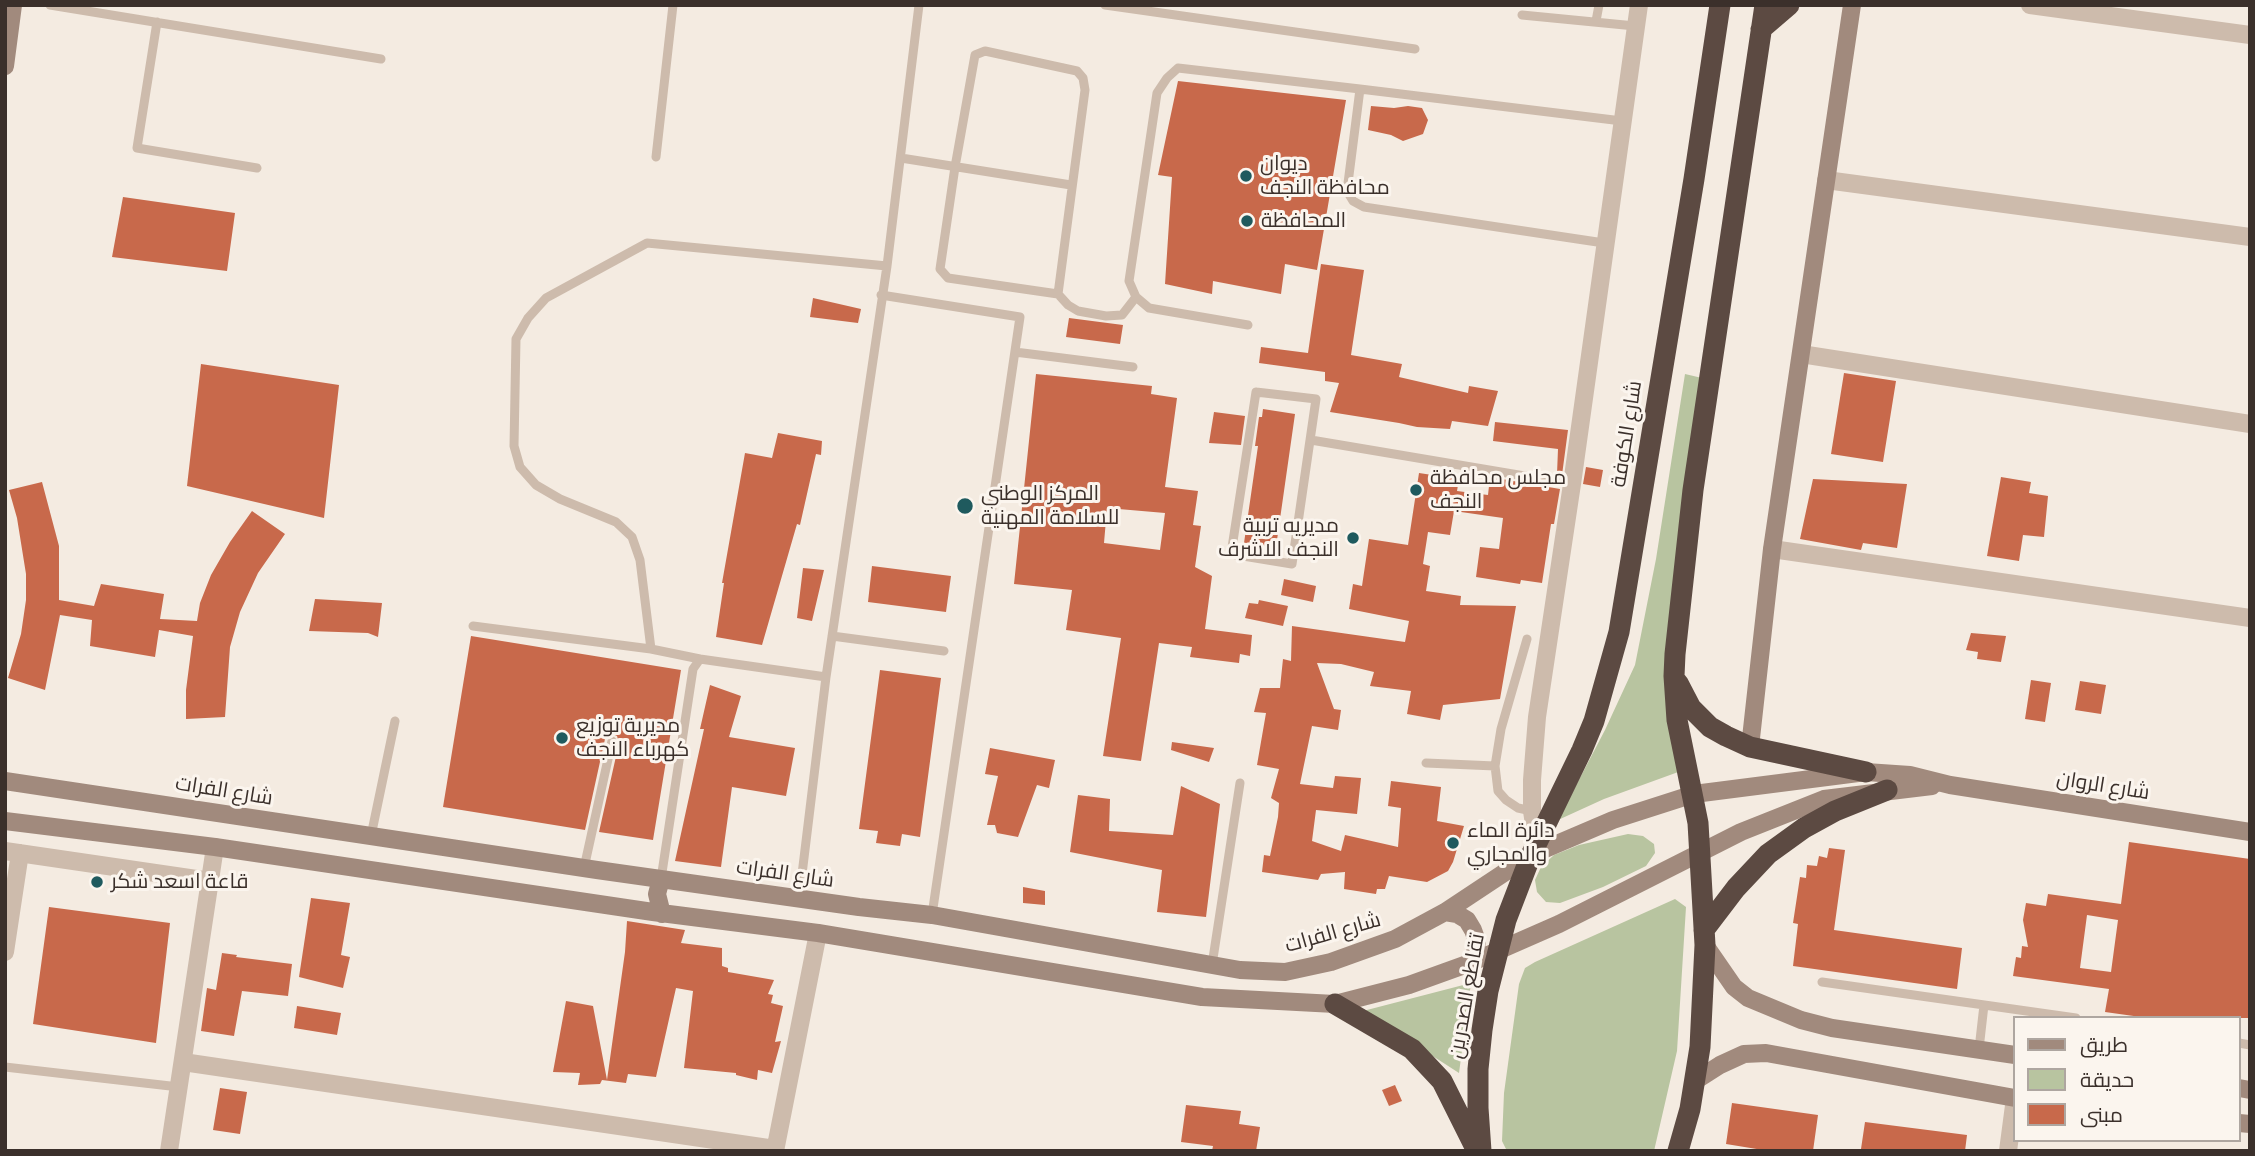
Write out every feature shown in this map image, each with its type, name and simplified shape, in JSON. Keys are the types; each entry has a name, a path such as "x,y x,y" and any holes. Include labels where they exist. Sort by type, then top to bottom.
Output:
{"highway":[{"name":"شارع الكوفة","path":"1534,850 1594,721 1613,661 1692,192 1720,5"},
{"path":"1678,1151 1695,1081 1703,1013 1705,937 1694,794 1677,720 1674,676 1693,490 1765,5"},
{"path":"1761,29 1789,5"},
{"path":"1674,676 1691,708 1710,727 1750,747 1866,772"},
{"path":"1705,937 1736,888 1768,854 1804,828 1835,811 1887,790"},
{"name":"تقاطع الصدرين","path":"1479,1151 1478,1069 1488,992 1506,920 1534,850"},
{"path":"1335,1004 1412,1049 1442,1081 1479,1151"}],"main road":[{"path":"5,66 13,5"},
{"path":"1750,747 1772,549 1852,5"},
{"name":"شارع الروان","path":"1534,850 1613,820 1694,794 1866,772 1910,775 1950,785 2250,832"},
{"name":"شارع الفرات","path":"5,781 590,869 932,915 1240,970 1285,972 1373,949 1415,930 1445,912 1534,850"},
{"name":"شارع الروان","path":"1499,949 1559,924 1700,851 1779,815 1824,799 1950,785"},
{"path":"5,821 215,847 662,914 818,933 1202,996 1335,1004 1409,985 1470,963 1499,949"},
{"path":"590,869 603,879 601,896 592,902"},
{"path":"661,879 657,894 662,914"},
{"path":"1445,912 1457,914 1467,920 1474,930 1477,941 1470,963"},
{"path":"1705,937 1734,986 1748,998 1773,1010 1832,1028 2014,1055"},
{"path":"1695,1081 1744,1054 1766,1053 2014,1098"}],"street":[{"path":"1534,850 1533,759 1537,717 1639,5"},
{"path":"2030,5 2250,35"},
{"path":"1826,180 2250,237"},
{"path":"1801,354 2250,424"},
{"path":"1772,549 2250,618"},
{"path":"169,1151 215,847"},
{"path":"5,952 13,852 210,881"},
{"path":"183,1062 775,1150 818,933"},
{"path":"2008,1151 2014,1106"}],"lane":[{"path":"50,5 381,59"},
{"path":"656,158 673,5"},
{"path":"799,899 826,677 887,266 919,5"},
{"path":"1105,5 1415,49"},
{"path":"1596,22 1599,5"},
{"path":"1522,15 1635,26"},
{"path":"157,22 137,148 257,168"},
{"path":"1058,294 1085,90 1083,79 1077,71 985,51 975,55 940,269 948,278 1058,294 1068,306 1078,311 1106,316 1122,315 1136,297"},
{"path":"1248,326 1149,307 1136,297 1129,281 1157,93 1178,68 1622,121"},
{"path":"1360,89 1347,191 1353,201 1364,207 1604,243"},
{"path":"901,158 1071,185"},
{"path":"651,649 640,560 632,537 617,522 560,499 536,485 520,467 514,446 516,339 528,318 546,298 647,243 887,266"},
{"path":"881,295 1020,317 932,915"},
{"path":"1015,352 1133,367"},
{"path":"1256,392 1317,399 1311,440 1293,564 1231,554 1256,392"},
{"path":"1311,440 1572,484"},
{"path":"473,626 651,649 699,659 826,677"},
{"path":"832,636 944,651"},
{"path":"1527,639 1501,729 1495,766 1498,791 1518,808 1532,811"},
{"path":"661,879 693,669 699,659"},
{"path":"371,836 395,721"},
{"path":"590,869 612,741"},
{"path":"1426,763 1495,766"},
{"path":"1212,965 1240,783"},
{"path":"1822,982 2062,1016"},
{"path":"1979,1049 1984,1005"},
{"path":"5,1068 179,1087"}],"green space":[{"path":"1685,374 1702,378 1675,667 1681,771 1604,799 1558,820 1635,665 1656,559"},
{"path":"1628,834 1643,836 1654,844 1655,853 1646,866 1603,887 1560,903 1546,902 1537,892 1535,880 1541,867 1554,855 1579,845"},
{"path":"1675,899 1686,907 1677,1051 1654,1151 1507,1151 1502,1141 1504,1093 1519,984 1525,968"},
{"path":"1471,983 1459,1073 1363,1011"}],"building":[{"name":"المحافظة","path":"1178,81 1346,100 1317,270 1285,264 1281,294 1213,281 1212,294 1165,284 1172,177 1158,175"},
{"path":"1371,106 1422,108 1428,120 1423,134 1403,141 1391,135 1368,130"},
{"path":"123,197 235,213 227,271 112,257"},
{"path":"1321,264 1364,270 1351,355 1402,364 1399,377 1468,393 1469,386 1498,391 1488,426 1452,421 1450,429 1417,427 1330,412 1339,383 1325,381 1325,372 1259,363 1261,347 1308,353"},
{"path":"813,298 861,309 858,323 810,317"},
{"path":"1069,318 1123,325 1120,344 1066,337"},
{"path":"201,364 339,385 324,518 187,486"},
{"path":"1844,373 1896,381 1883,462 1831,454"},
{"path":"1036,374 1152,386 1151,394 1177,398 1165,487 1198,491 1193,525 1201,526 1195,567 1212,576 1205,629 1252,635 1250,656 1240,654 1239,663 1190,657 1192,647 1159,643 1141,761 1103,756 1121,638 1066,630 1072,590 1014,584","holes":["1107,508 1165,513 1160,550 1104,543"]},
{"path":"1263,409 1295,414 1276,547 1244,543 1258,446 1255,446 1259,417 1262,417"},
{"path":"1214,412 1245,416 1241,445 1209,443"},
{"path":"1495,422 1568,430 1562,475 1557,474 1558,449 1493,441"},
{"path":"778,433 822,441 821,455 816,454 800,525 797,524 762,645 716,637 722,583 745,453 772,458"},
{"path":"1586,467 1603,470 1600,487 1583,484"},
{"path":"1419,473 1459,479 1457,491 1488,495 1490,477 1560,489 1554,524 1551,524 1542,583 1521,580 1520,584 1476,577 1480,547 1499,549 1503,518 1454,511 1450,535 1428,532 1423,564 1430,566 1426,591 1461,596 1460,605 1516,606 1500,699 1443,705 1440,720 1407,714 1411,691 1370,686 1374,672 1341,664 1317,663 1334,709 1341,710 1338,730 1312,726 1300,784 1333,788 1335,776 1361,778 1357,814 1316,810 1312,841 1341,851 1345,835 1398,847 1401,808 1388,806 1391,781 1441,787 1437,821 1464,826 1453,862 1448,871 1427,882 1389,876 1385,889 1377,889 1376,894 1344,889 1345,872 1321,874 1318,880 1262,872 1264,855 1270,856 1278,817 1279,803 1271,798 1279,769 1257,765 1266,713 1254,712 1260,688 1280,688 1283,659 1291,661 1292,626 1405,642 1409,621 1349,609 1353,584 1362,586 1369,539 1408,545"},
{"path":"2001,477 2031,482 2029,493 2048,496 2044,537 2023,535 2019,561 1987,556"},
{"path":"1813,479 1907,484 1897,548 1863,543 1861,550 1800,539"},
{"path":"42,482 59,546 59,600 94,606 101,584 164,594 160,619 197,621 200,603 211,575 252,511 285,534 258,573 240,612 230,647 225,717 186,719 186,690 193,636 159,630 155,657 90,646 92,620 60,615 45,690 8,678 21,634 26,600 26,574 17,518 9,490"},
{"path":"872,566 951,576 946,612 868,602"},
{"path":"803,568 824,570 812,621 797,618"},
{"path":"1284,579 1316,586 1313,602 1281,595"},
{"path":"315,599 382,603 378,637 368,633 309,631"},
{"path":"1259,600 1288,606 1283,626 1245,618 1249,603 1258,604"},
{"path":"1971,633 2006,636 2001,662 1977,659 1978,652 1966,650"},
{"name":"مديرية توزيع كهرباء النجف","path":"471,636 681,670 653,840 599,832 619,743 617,736 613,734 605,739 585,830 443,807"},
{"path":"880,670 941,678 920,837 902,834 900,846 876,843 878,831 859,829"},
{"path":"2031,680 2051,683 2045,722 2025,719"},
{"path":"2080,681 2106,685 2101,714 2075,710"},
{"path":"710,685 741,696 729,737 795,748 786,796 732,787 721,867 675,861 704,729 700,729"},
{"path":"1172,742 1214,748 1209,762 1171,750"},
{"path":"990,748 1055,760 1049,788 1037,785 1018,837 997,833 995,825 987,825 998,776 985,774"},
{"path":"1181,786 1220,804 1206,917 1157,912 1162,870 1070,852 1078,795 1110,799 1109,831 1173,835"},
{"path":"2129,842 2250,859 2250,1018 2134,1016 2105,1012 2109,989 2013,976 2016,957 2021,958 2022,946 2028,947 2023,920 2026,903 2046,906 2048,894 2121,904","holes":["2087,915 2118,920 2111,972 2080,968"]},
{"path":"1829,848 1845,850 1834,930 1962,948 1957,989 1793,966 1798,924 1793,923 1800,877 1806,878 1807,865 1817,866 1819,856 1827,858"},
{"path":"1023,887 1045,891 1045,905 1023,903"},
{"path":"311,898 350,903 341,955 350,957 343,988 299,977"},
{"path":"49,907 170,923 156,1043 33,1024"},
{"path":"627,921 685,930 681,943 722,948 722,966 728,968 728,972 774,980 768,994 773,995 771,1003 783,1006 775,1042 781,1041 772,1073 758,1070 757,1080 736,1073 684,1068 693,991 676,988 656,1077 628,1074 626,1083 602,1080 600,1084 578,1085 580,1073 553,1072 566,1001 593,1006 607,1080"},
{"path":"222,953 292,964 288,996 242,991 234,1036 201,1031 207,988 216,990"},
{"path":"297,1006 341,1013 337,1035 294,1028"},
{"path":"1395,1085 1402,1101 1389,1106 1382,1090"},
{"path":"220,1088 247,1092 240,1134 213,1130"},
{"path":"1732,1103 1818,1115 1813,1151 1769,1151 1726,1144"},
{"path":"1186,1105 1241,1111 1239,1124 1260,1127 1256,1151 1212,1151 1213,1146 1181,1142"},
{"path":"1865,1122 1967,1135 1965,1151 1861,1149"}],"place":[{"name":"ديوان محافظة النجف","path":"1246,176"},
{"name":"المحافظة","path":"1247,221"},
{"name":"مجلس محافظة النجف","path":"1416,490"},
{"name":"المركز الوطني للسلامة المهنية","path":"965,506"},
{"name":"مديريه تربية النجف الاشرف","path":"1353,538"},
{"name":"مديرية توزيع كهرباء النجف","path":"562,738"},
{"name":"دائرة الماء والمجاري","path":"1453,843"},
{"name":"قاعة اسعد شكر","path":"97,882"}]}
